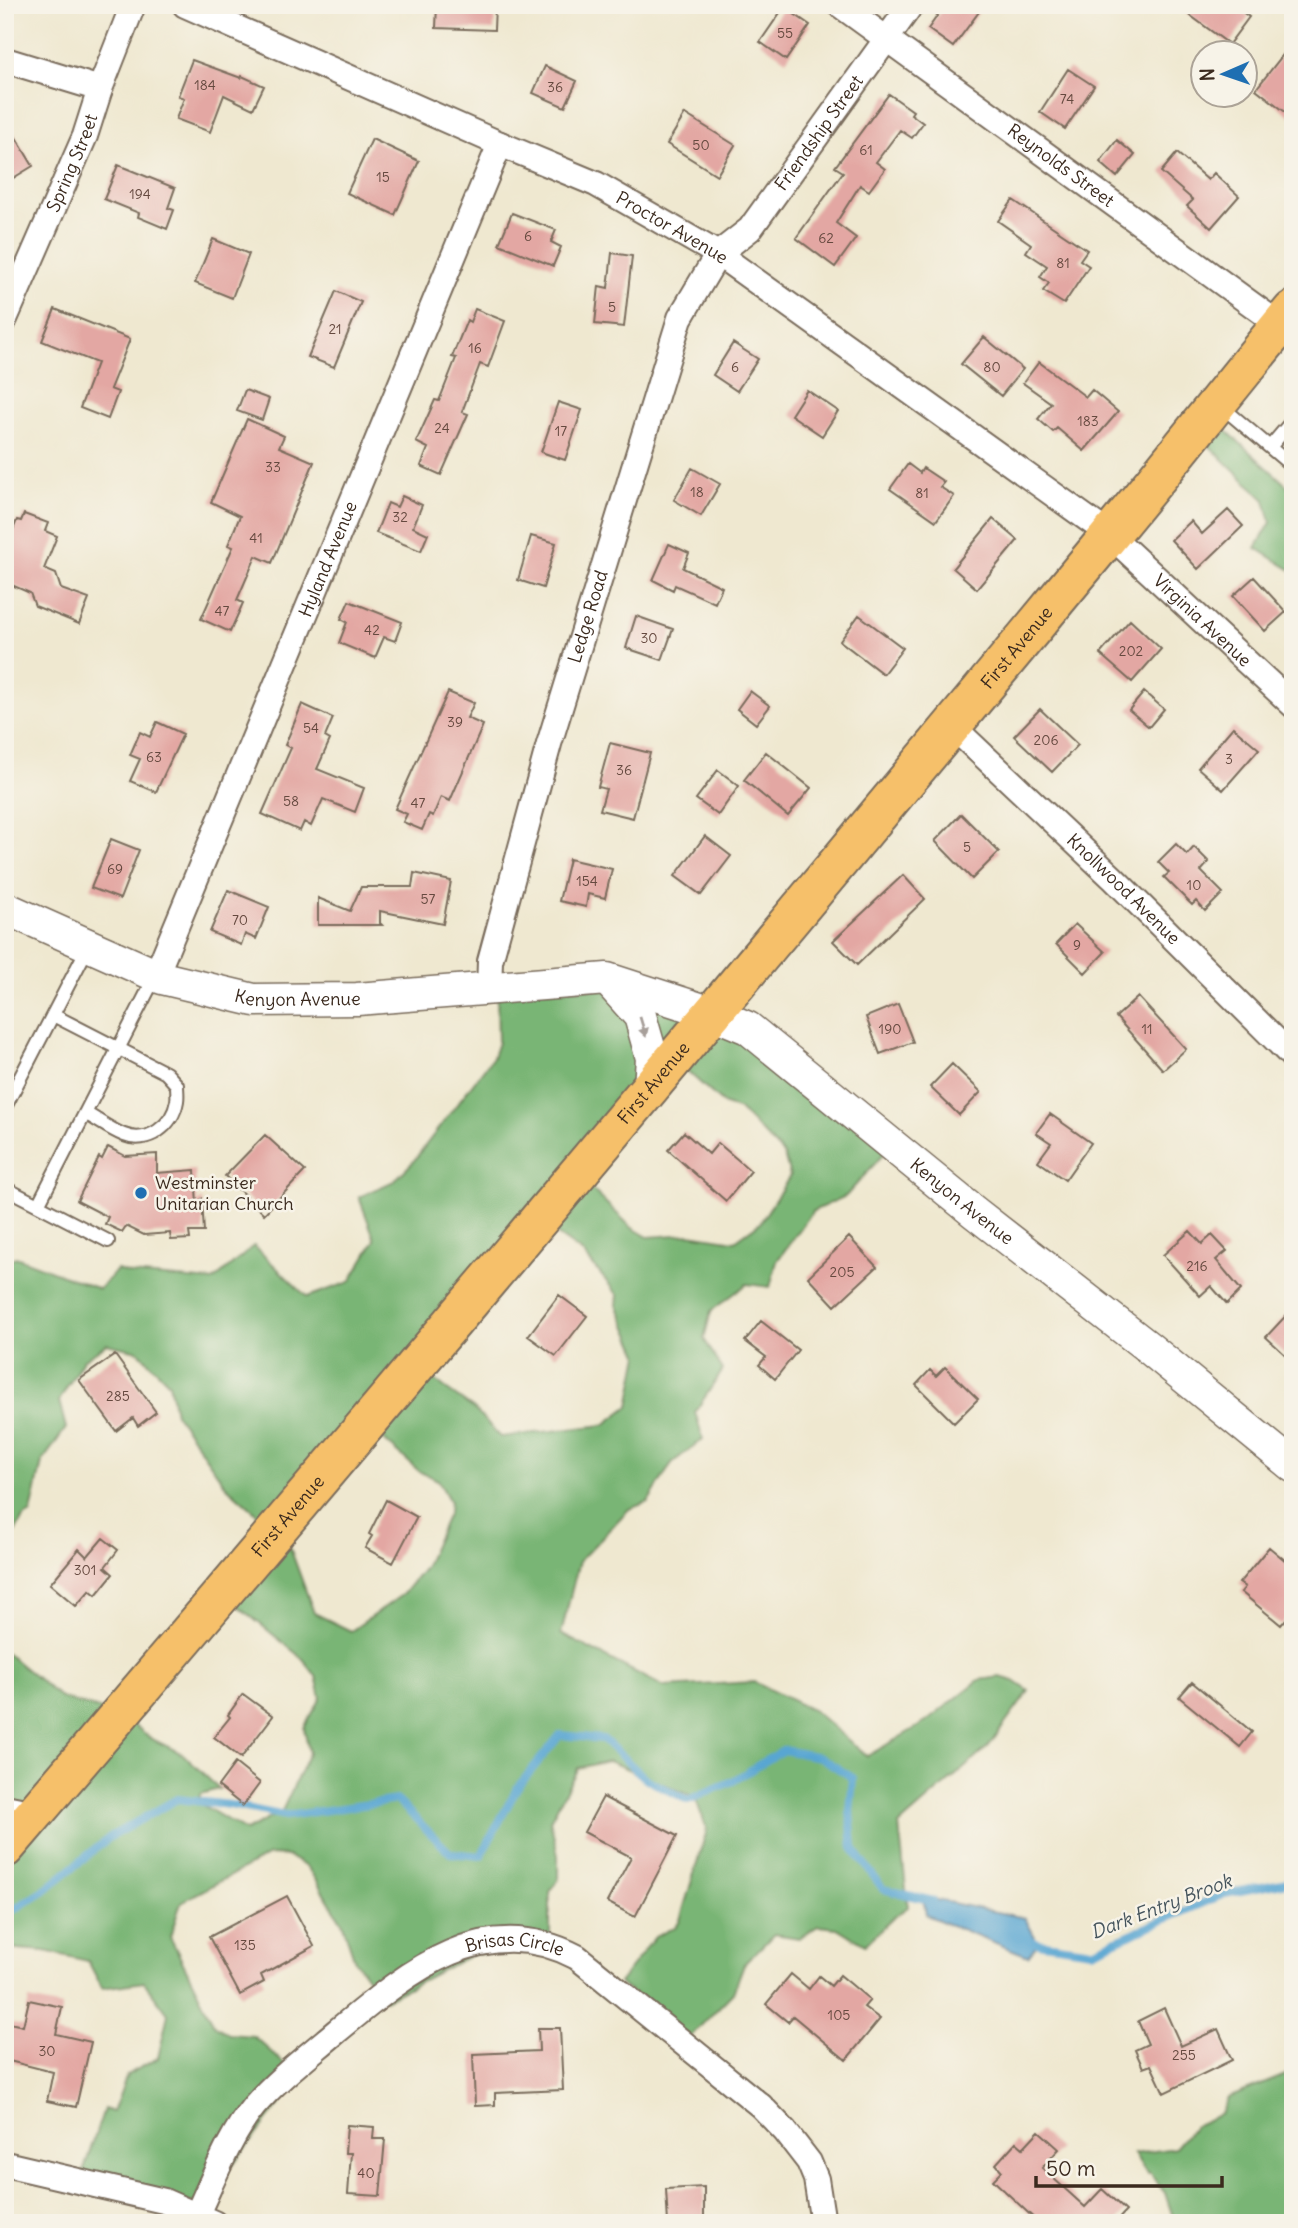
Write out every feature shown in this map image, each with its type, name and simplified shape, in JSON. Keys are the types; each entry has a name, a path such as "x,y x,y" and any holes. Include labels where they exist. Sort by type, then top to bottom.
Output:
{"main road":[{"name":"First Avenue","path":"5,1848 20,1810 323,1476 1111,535 1286,318"}],"street":[{"name":"Spring Street","path":"5,319 85,136 133,5"},
{"name":"Proctor Avenue","path":"184,5 596,184 718,254 1111,535"},
{"name":"Reynolds Street","path":"840,5 1286,318"},
{"name":"Friendship Street","path":"718,254 750,229 911,5"},
{"path":"5,60 100,89"},
{"name":"Hyland Avenue","path":"156,975 500,144"},
{"name":"Ledge Road","path":"489,990 490,961 507,897 604,561 680,318 718,254"},
{"name":"Virginia Avenue","path":"1111,535 1293,705"},
{"name":"Knollwood Avenue","path":"951,725 1113,878 1293,1057"},
{"name":"Kenyon Avenue","path":"5,908 162,978 254,1000 357,999 607,979 712,1013 748,1028 1293,1466"},
{"path":"607,979 640,1016 652,1058 650,1087"},
{"name":"Brisas Circle","path":"5,2164 138,2193 206,2218 239,2127 254,2106 306,2057 396,1982 425,1964 452,1951 503,1940 532,1941 556,1946 578,1957 761,2106 798,2146 808,2162 820,2194 823,2223"}],"lane":[{"path":"1217,403 1293,467"},
{"path":"1270,447 1293,420"},
{"path":"5,1107 89,945"},
{"path":"38,1205 156,975"},
{"path":"52,1015 166,1073 177,1085 177,1102 168,1123 152,1136 125,1136 85,1113"},
{"path":"5,1188 108,1241"}],"green space":[{"path":"1209,415 1293,491 1293,571 1256,548 1271,522 1265,500 1195,432"},
{"path":"614,988 716,1017 889,1148 846,1196 813,1211 777,1261 770,1287 747,1284 711,1311 704,1339 723,1370 695,1412 703,1439 672,1463 648,1502 629,1509 579,1561 561,1634 664,1687 754,1682 814,1711 867,1756 926,1722 979,1680 1000,1677 1014,1681 1029,1691 988,1747 899,1825 908,1907 865,1945 837,1928 818,1926 799,1938 774,1934 744,1964 733,1993 690,2037 619,1983 655,1937 675,1927 680,1920 707,1830 695,1797 608,1761 578,1768 550,1820 558,1855 558,1880 550,1892 550,1949 473,1954 384,2000 355,1961 342,1922 308,1868 288,1856 269,1855 181,1902 170,1937 214,2025 229,2034 253,2036 298,2076 298,2081 201,2205 81,2178 104,2109 113,2112 127,2075 158,2058 168,2014 144,1982 102,1988 88,1961 45,1951 5,1948 5,1652 61,1698 125,1717 150,1738 183,1754 219,1789 200,1794 199,1803 246,1831 282,1811 309,1753 304,1728 321,1698 316,1676 303,1659 227,1597 272,1527 226,1486 175,1413 169,1383 138,1351 107,1344 83,1360 59,1401 66,1428 42,1462 31,1513 23,1518 5,1550 5,1261 16,1257 99,1289 117,1270 130,1274 213,1281 254,1246 307,1297 350,1282 375,1240 359,1197 394,1181 412,1163 493,1057 498,1042 497,991","holes":["676,1061 725,1105 740,1110 784,1155 790,1176 760,1223 735,1241 690,1234 648,1237 631,1227 578,1176","543,1225 583,1253 618,1295 617,1305 639,1354 629,1406 604,1425 500,1437 474,1409 443,1387 418,1364","367,1425 420,1472 438,1480 450,1502 449,1512 424,1568 403,1594 351,1631 314,1613 281,1523"]},
{"path":"1293,2072 1293,2223 1175,2223 1165,2193 1149,2173 1147,2174 1134,2154 1175,2148 1194,2126 1221,2114 1228,2098"}],"water":[{"path":"923,1897 1025,1918 1038,1943 1028,1956 926,1915"}],"building":[{"path":"437,5 495,5 494,30 436,28"},
{"path":"945,5 984,5 953,47 928,29"},
{"path":"1176,5 1233,5 1249,17 1233,38 1221,38"},
{"path":"784,7 810,25 786,60 760,42"},
{"path":"1293,42 1293,118 1260,92 1260,84"},
{"path":"192,60 264,86 253,109 224,95 210,132 176,119 184,98 178,96"},
{"path":"545,66 577,81 565,107 533,93"},
{"path":"1068,69 1094,86 1065,129 1040,112"},
{"path":"889,94 913,111 911,114 923,123 912,138 900,130 876,162 885,169 869,191 860,185 836,223 856,238 835,267 796,238 843,172 835,167"},
{"path":"685,114 735,145 717,175 667,144"},
{"path":"5,119 33,166 5,183"},
{"path":"372,139 419,161 395,215 347,193"},
{"path":"1117,140 1135,155 1117,177 1100,162"},
{"path":"1177,153 1208,180 1214,173 1239,196 1211,228 1187,206 1193,200 1161,172"},
{"path":"118,165 175,188 168,208 174,210 167,229 138,217 139,213 104,199"},
{"path":"1013,200 1087,250 1080,260 1089,266 1064,304 1043,291 1049,283 1040,277 1047,266 1026,252 1031,244 998,221"},
{"path":"512,213 556,230 551,242 561,247 553,266 499,244"},
{"path":"213,239 249,254 232,298 195,283"},
{"path":"612,253 632,256 624,327 595,324 599,286 608,288"},
{"path":"336,291 361,302 334,367 308,357"},
{"path":"55,309 130,339 110,389 118,392 108,419 80,408 97,363 42,341"},
{"path":"475,309 505,321 488,367 480,364 462,412 468,414 441,475 421,466 428,448 416,442 435,400 439,401 456,358 452,357 467,320 470,322"},
{"path":"984,337 1023,369 1001,396 961,364"},
{"path":"733,343 758,359 737,391 713,375"},
{"path":"1039,362 1086,397 1092,390 1118,412 1084,451 1057,428 1053,432 1038,419 1051,403 1023,383"},
{"path":"245,390 269,399 262,420 237,411"},
{"path":"807,390 838,411 822,436 791,415"},
{"path":"558,402 582,410 565,460 541,452"},
{"path":"247,419 284,436 279,447 314,462 272,563 256,556 237,600 243,603 230,632 201,619 233,547 228,545 240,516 211,502"},
{"path":"908,464 920,473 923,468 944,482 940,487 954,496 936,521 890,489"},
{"path":"692,468 720,484 701,516 674,500"},
{"path":"402,496 422,505 413,527 428,534 421,551 376,533 388,503 397,507"},
{"path":"1228,510 1243,526 1198,569 1171,540 1191,521 1202,534"},
{"path":"24,514 48,523 45,531 57,536 44,569 56,574 61,589 89,599 79,624 35,606 30,593 7,583 12,570 5,567 5,549 17,520 21,521"},
{"path":"993,519 1018,540 977,589 953,568"},
{"path":"531,536 556,543 543,588 518,580"},
{"path":"669,544 689,553 683,568 722,587 715,603 675,585 673,590 653,580"},
{"path":"1254,577 1286,612 1265,631 1233,596"},
{"path":"349,601 402,622 395,641 384,637 375,658 339,643 347,622 341,619"},
{"path":"859,615 903,648 883,674 840,641"},
{"path":"636,616 673,629 662,660 626,648"},
{"path":"1130,620 1161,649 1132,682 1100,654"},
{"path":"750,691 770,706 756,724 737,709"},
{"path":"448,692 474,703 467,718 483,725 450,801 441,797 433,816 429,814 422,830 403,822 407,814 395,809"},
{"path":"1144,692 1164,709 1149,727 1129,710"},
{"path":"302,704 333,718 325,737 330,740 317,769 364,788 355,812 323,799 311,826 304,822 300,831 262,814 291,748 285,745"},
{"path":"1040,709 1078,745 1052,772 1014,736"},
{"path":"157,722 183,734 156,792 130,781 140,759 130,755 140,732 150,737"},
{"path":"1233,727 1259,749 1223,790 1198,768"},
{"path":"610,743 650,753 633,818 600,810 606,789 598,787"},
{"path":"766,752 811,788 788,816 744,780"},
{"path":"718,770 739,786 718,815 696,799"},
{"path":"961,814 999,852 972,879 935,841"},
{"path":"705,836 731,856 701,895 675,876"},
{"path":"111,839 139,850 120,899 91,888"},
{"path":"1176,844 1187,855 1194,847 1209,862 1201,871 1223,893 1205,911 1196,901 1192,905 1164,877 1169,873 1158,862"},
{"path":"569,859 612,869 605,898 588,894 586,907 559,901"},
{"path":"414,873 451,881 443,924 380,911 382,925 318,925 318,898 350,911 361,887 412,887"},
{"path":"903,875 925,899 857,965 833,941"},
{"path":"228,890 269,907 256,939 245,934 241,945 210,932"},
{"path":"1075,924 1105,952 1085,973 1056,944"},
{"path":"1138,997 1186,1049 1163,1070 1116,1017"},
{"path":"898,1004 913,1042 880,1054 866,1017"},
{"path":"952,1064 981,1092 959,1115 930,1087"},
{"path":"1050,1114 1091,1143 1065,1180 1038,1161 1051,1143 1036,1133"},
{"path":"684,1132 709,1154 718,1143 751,1171 726,1201 668,1150"},
{"name":"Westminster Unitarian Church","path":"265,1135 305,1171 264,1214 225,1176"},
{"name":"Westminster Unitarian Church","path":"108,1147 125,1156 157,1154 157,1173 195,1170 197,1204 202,1199 204,1232 189,1232 190,1239 171,1240 170,1233 144,1235 126,1226 122,1232 105,1224 108,1217 77,1201 99,1157 102,1159"},
{"path":"1190,1231 1202,1244 1212,1235 1227,1251 1216,1260 1241,1290 1227,1304 1211,1286 1200,1296 1163,1255"},
{"path":"849,1237 877,1267 835,1306 808,1277"},
{"path":"559,1295 587,1316 556,1356 528,1336"},
{"path":"1293,1308 1293,1362 1266,1337"},
{"path":"761,1321 798,1350 775,1379 759,1365 766,1357 745,1341"},
{"path":"115,1355 156,1412 138,1426 133,1418 116,1431 79,1380"},
{"path":"945,1367 978,1399 954,1423 916,1385 930,1370 936,1376"},
{"path":"386,1500 417,1517 393,1563 365,1548"},
{"path":"103,1538 118,1550 105,1567 113,1574 96,1595 90,1590 76,1606 50,1584 79,1549 87,1557"},
{"path":"1269,1547 1293,1567 1293,1611 1281,1625 1241,1592 1245,1587 1239,1583"},
{"path":"1192,1682 1252,1732 1240,1747 1179,1697"},
{"path":"243,1694 273,1716 241,1758 214,1737"},
{"path":"235,1763 260,1783 243,1806 218,1786"},
{"path":"603,1797 677,1836 635,1917 607,1902 631,1857 584,1832"},
{"path":"287,1896 314,1946 261,1975 264,1982 240,1995 209,1937"},
{"path":"791,1974 809,1989 819,1976 831,1986 840,1975 870,2000 864,2007 880,2019 846,2060 793,2016 788,2022 766,2004"},
{"path":"29,2000 62,2007 56,2034 91,2042 76,2107 47,2101 53,2072 5,2060 5,2022 23,2026"},
{"path":"1164,2008 1181,2046 1218,2029 1232,2060 1164,2093 1151,2065 1143,2068 1135,2050 1148,2044 1138,2021"},
{"path":"538,2028 560,2028 563,2090 495,2093 495,2105 475,2106 473,2054 539,2051"},
{"path":"347,2125 374,2127 373,2139 385,2139 380,2196 348,2194 351,2153 345,2153"},
{"path":"1039,2131 1059,2149 1042,2168 1085,2207 1102,2189 1126,2211 1115,2223 1039,2223 993,2180 1002,2171 996,2164 1016,2142 1023,2148"},
{"path":"704,2187 704,2223 668,2223 666,2189"}],"waterway":[{"name":"Dark Entry Brook","path":"5,1915 45,1890 110,1837 177,1799 230,1805 286,1816 397,1800 450,1853 481,1856 517,1788 560,1735 603,1739 646,1779 688,1800 733,1781 783,1750 820,1757 853,1778 850,1811 853,1848 883,1889 933,1901"},
{"name":"Dark Entry Brook","path":"1029,1939 1038,1943 1092,1951 1224,1894 1293,1881"}],"place":[{"name":"Westminster Unitarian Church","path":"141,1193"}]}
